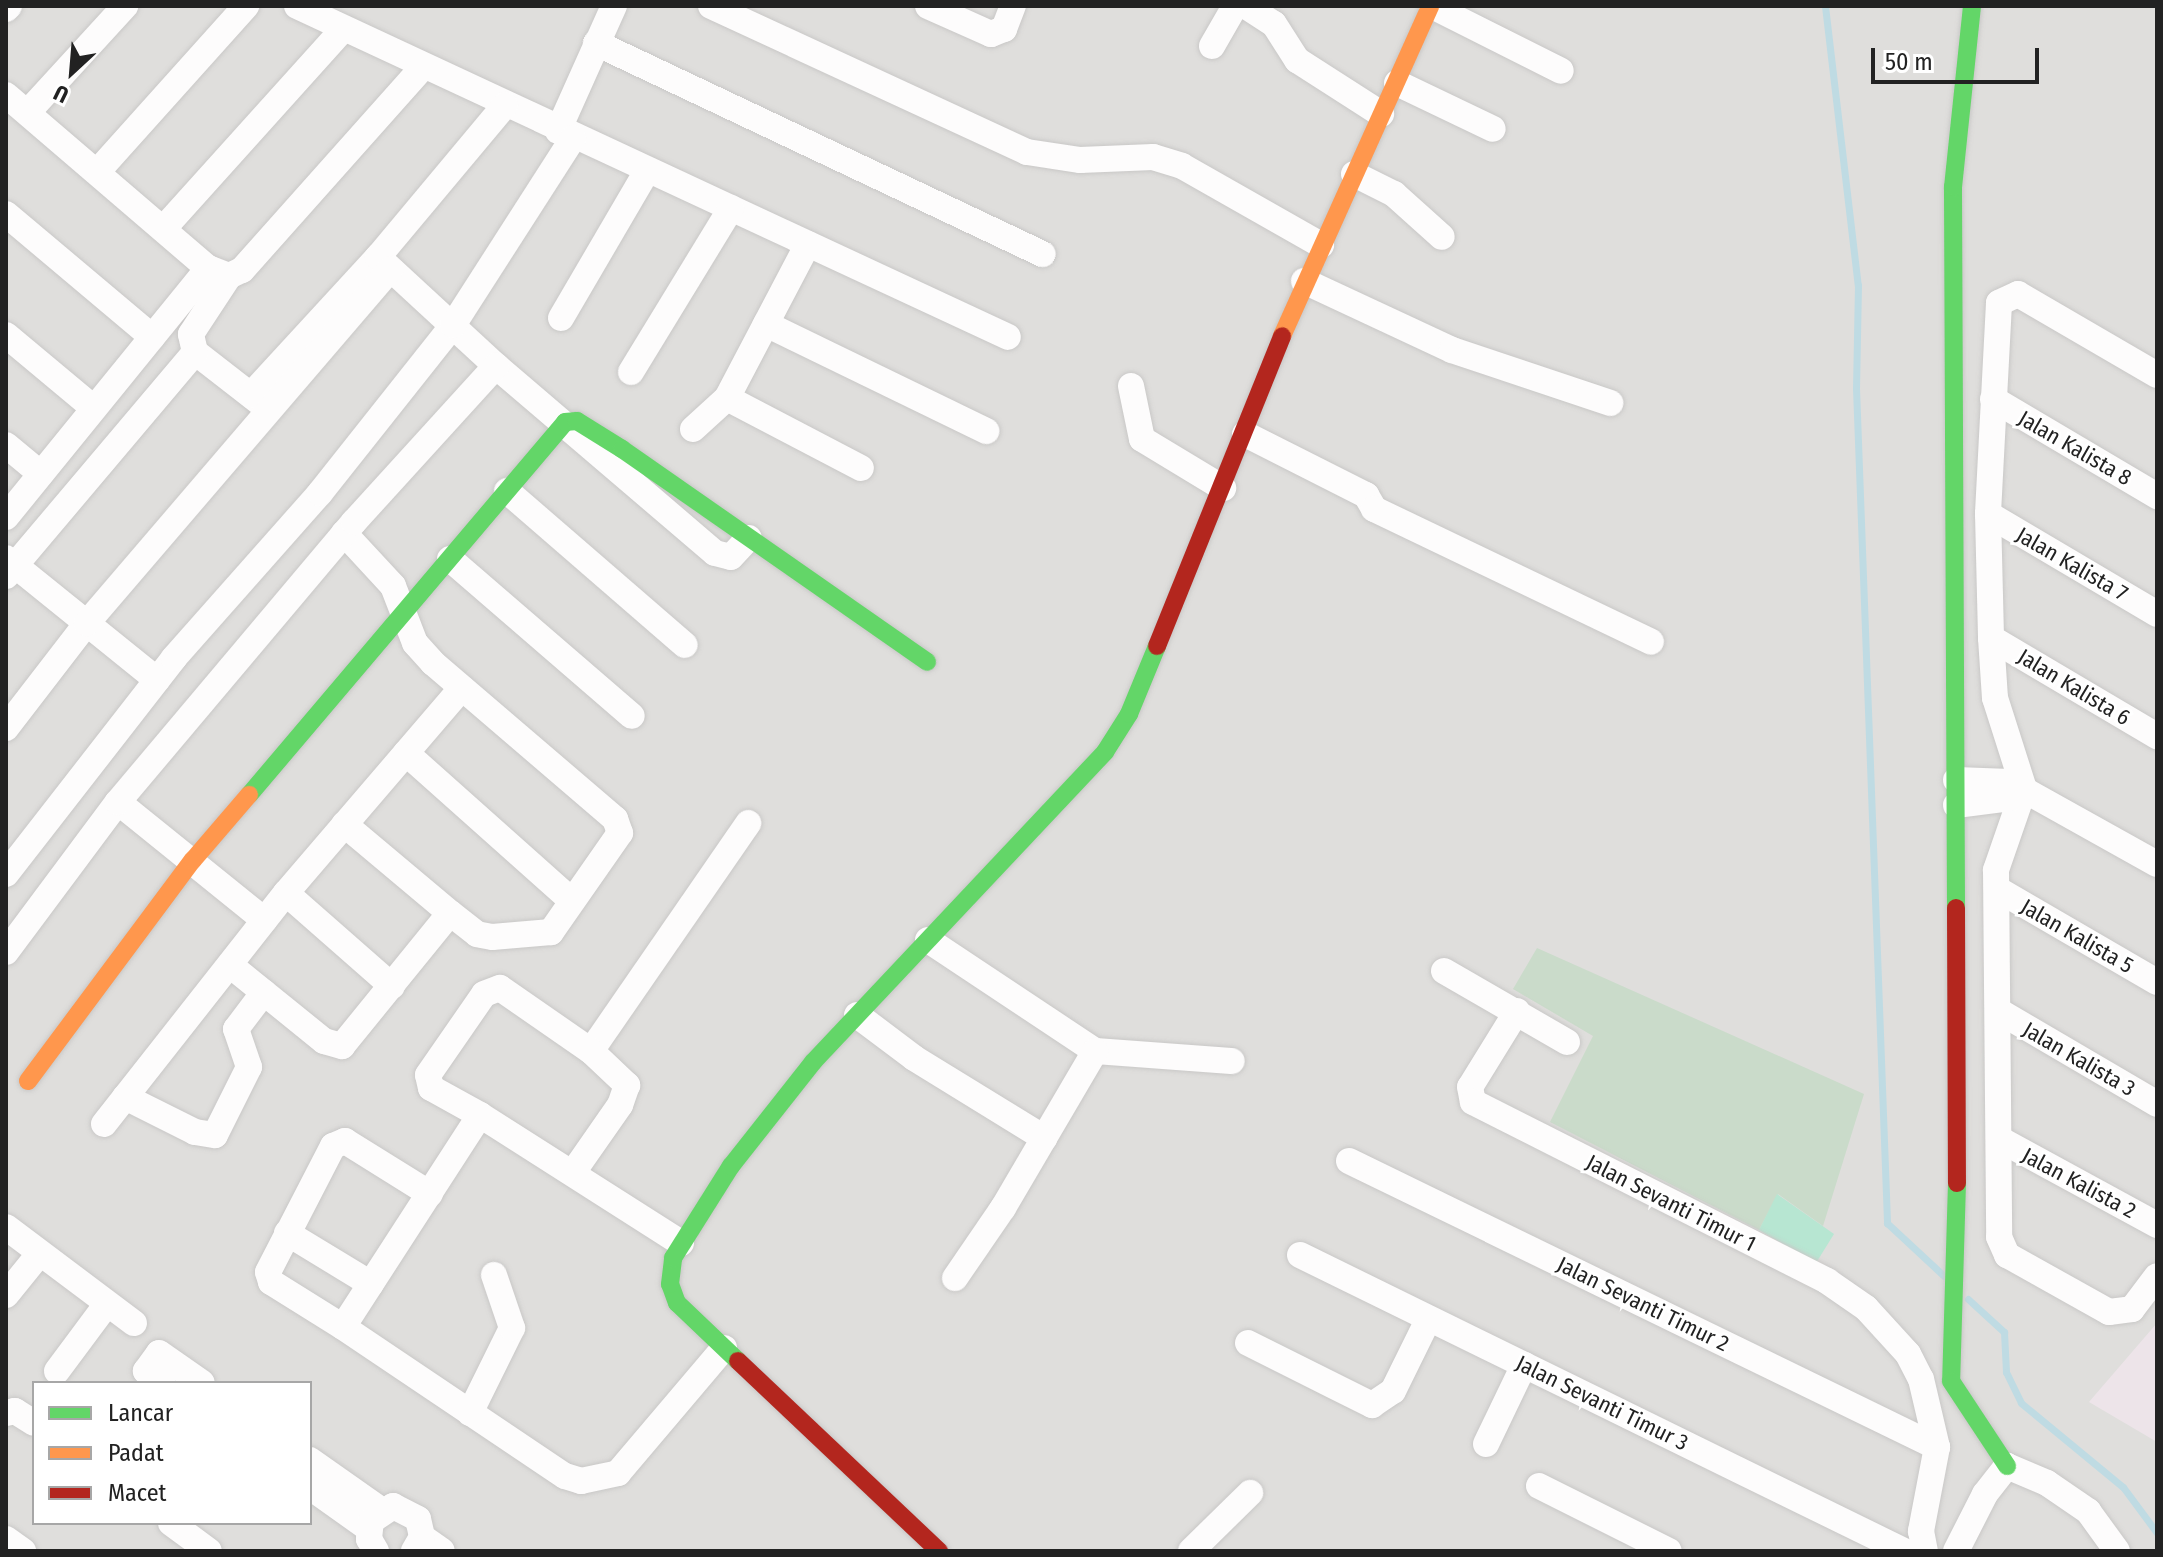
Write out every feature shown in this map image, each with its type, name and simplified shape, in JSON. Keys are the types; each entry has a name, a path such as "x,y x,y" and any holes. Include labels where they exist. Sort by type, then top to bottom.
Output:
{"street":[{"path":"28,112 125,6"},
{"path":"98,171 246,6"},
{"path":"297,6 566,135 1008,337"},
{"path":"6,874 157,680 320,493 453,325 566,135 596,43 614,6"},
{"path":"711,6 1027,152 1080,160 1153,157 1182,166 1321,245"},
{"path":"928,6 991,34 1004,29 1013,6"},
{"path":"1216,6 1207,40 1235,6"},
{"path":"1246,6 1277,27 1297,60 1381,114"},
{"path":"939,1551 724,1348 673,1295 670,1271 681,1243 766,1120 857,1015 1105,752 1144,683 1304,281 1431,6 1561,71"},
{"path":"1972,6 1953,187 1957,1256 1951,1381 2007,1466 2047,1483 2088,1511 2117,1551"},
{"path":"164,228 343,29"},
{"path":"596,43 1043,254"},
{"path":"6,517 92,407 152,337 219,272 242,270 423,67"},
{"path":"1397,83 1493,129"},
{"path":"6,95 219,272"},
{"path":"6,728 260,402 384,263 505,105"},
{"path":"561,318 647,171"},
{"path":"1354,174 1394,194 1442,237"},
{"path":"631,372 731,208"},
{"path":"6,214 152,337"},
{"path":"693,429 727,398 808,244"},
{"path":"384,263 496,366 720,557 736,553 749,538 927,662"},
{"path":"219,272 191,334 195,352 260,402"},
{"path":"1304,281 1452,350 1610,403"},
{"path":"2157,375 2018,294 2004,297 1998,311 1988,514 1991,638 1995,698 2024,789 2000,855 1997,889 2002,1013 2003,1249 2117,1314 2132,1309 2157,1276"},
{"path":"766,324 986,431"},
{"path":"6,335 92,407"},
{"path":"157,680 87,623 9,566 195,352"},
{"path":"6,952 118,802 344,533 496,366"},
{"path":"1131,386 1142,439 1223,488"},
{"path":"727,398 861,468"},
{"name":"Jalan Kalista 8","path":"1993,399 2157,496"},
{"path":"28,1081 193,860 565,422"},
{"path":"1245,434 1366,495 1374,509 1651,642"},
{"path":"6,445 41,474"},
{"path":"507,491 685,645"},
{"name":"Jalan Kalista 7","path":"1988,514 2157,614"},
{"path":"344,533 393,586 415,643 618,824 618,838 551,932 542,936 483,936 450,913 344,824"},
{"path":"450,559 632,716"},
{"name":"Jalan Kalista 6","path":"1991,638 2157,736"},
{"path":"104,1124 286,893 462,688"},
{"path":"406,753 572,901"},
{"path":"1956,792 2011,798 2024,789"},
{"path":"2024,789 2157,864"},
{"path":"118,802 264,920"},
{"path":"591,1051 748,823"},
{"name":"Jalan Kalista 5","path":"1997,889 2157,982"},
{"path":"286,893 392,986"},
{"path":"230,965 337,1047 345,1045 450,913"},
{"path":"928,940 1095,1051 1232,1061"},
{"path":"1444,971 1567,1042"},
{"path":"574,1171 628,1090 591,1051 506,991 489,990 427,1080 431,1088 574,1171 681,1243"},
{"path":"125,1097 195,1132 215,1135 249,1067 236,1029 264,992"},
{"name":"Jalan Sevanti Timur 1","path":"1517,1011 1470,1087 1473,1102 1827,1281 1866,1308 1893,1334 1921,1379 1937,1447"},
{"name":"Jalan Kalista 3","path":"2002,1013 2157,1104"},
{"path":"857,1015 914,1058 1044,1138"},
{"path":"955,1278 1095,1051"},
{"path":"343,1327 480,1115"},
{"name":"Jalan Kalista 2","path":"2001,1140 2157,1225"},
{"path":"430,1194 345,1141 338,1141 269,1268 271,1282 565,1476 606,1480 618,1473 701,1381 724,1348"},
{"name":"Jalan Sevanti Timur 2","path":"1349,1161 1937,1447"},
{"path":"6,1227 134,1323"},
{"path":"287,1233 371,1284"},
{"path":"6,1295 40,1253"},
{"name":"Jalan Sevanti Timur 3","path":"1300,1255 1904,1551"},
{"path":"470,1413 512,1328 494,1275"},
{"path":"57,1371 106,1305"},
{"path":"1248,1343 1357,1400 1380,1404 1393,1391 1428,1320"},
{"path":"160,1381 146,1371 159,1353 199,1381"},
{"path":"1486,1444 1524,1365"},
{"path":"6,1413 15,1411 32,1422"},
{"path":"1925,1551 1921,1531 1937,1447"},
{"path":"312,1462 375,1530"},
{"path":"1956,1551 1985,1494 2007,1466"},
{"path":"1539,1486 1669,1551"},
{"path":"312,1488 375,1530"},
{"path":"1191,1551 1250,1493"},
{"path":"375,1530 393,1506 411,1512 426,1546"},
{"path":"174,1525 209,1551"},
{"path":"6,1539 23,1551"}],"shaded area":[{"path":"6,6 2157,6 2157,1551 6,1551"},
{"path":"2157,1323 2157,1442 2089,1402"}],"green space":[{"path":"1537,948 1864,1094 1823,1226 1778,1194 1759,1230 1550,1122 1593,1036 1513,989"},
{"path":"1777,1194 1834,1234 1816,1263 1759,1230"}],"waterway":[{"path":"1825,6 1858,285 1856,388 1887,1223 1944,1276"},
{"path":"1968,1299 2004,1332 2006,1372 2021,1403 2123,1487 2157,1533"}],"traffic: fast":[{"path":"1956,908 1953,187 1972,6"},
{"path":"249,795 565,422 577,421 622,449 927,662"},
{"path":"738,1361 677,1303 670,1284 673,1258 731,1166 813,1062 1105,752 1129,714 1157,646"},
{"path":"1957,1183 1951,1381 2007,1466"}],"traffic: slow":[{"path":"1282,336 1430,6"},
{"path":"28,1081 193,860 249,795"}],"traffic: jam":[{"path":"1157,646 1282,336"},
{"path":"1956,908 1957,1183"},
{"path":"738,1361 939,1551"}]}
